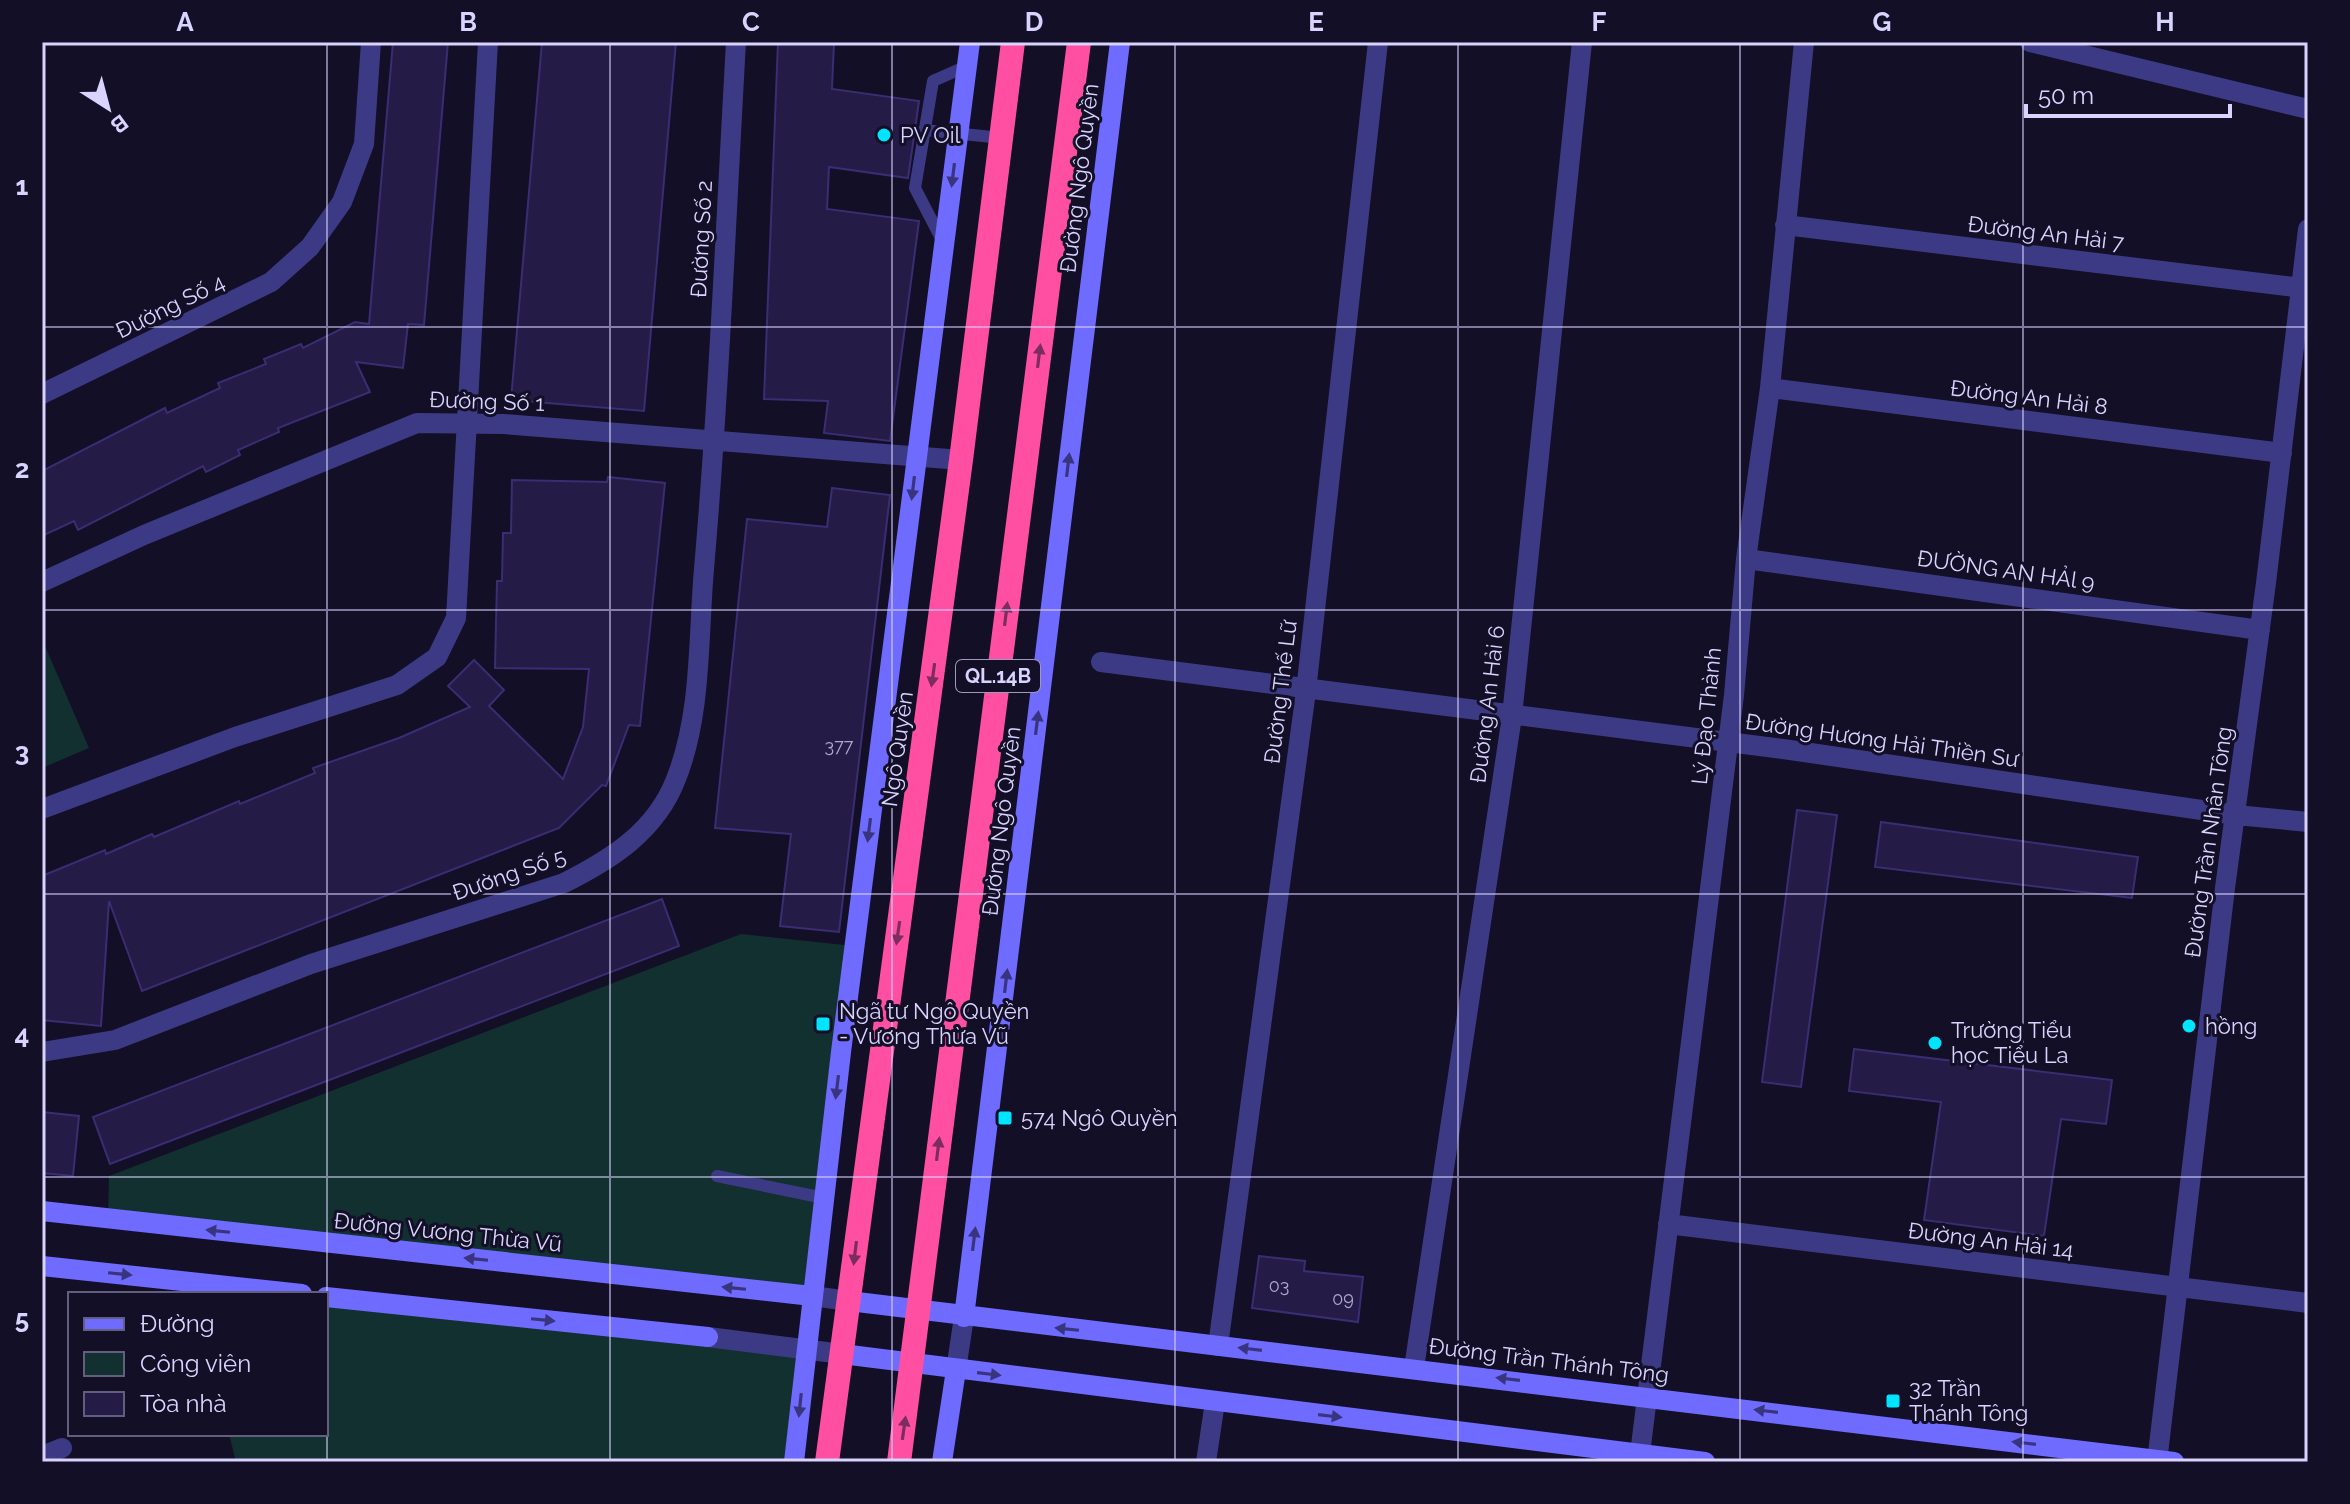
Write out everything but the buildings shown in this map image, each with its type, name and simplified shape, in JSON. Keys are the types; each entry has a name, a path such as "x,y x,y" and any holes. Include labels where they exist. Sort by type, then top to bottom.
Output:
{"highway":[{"name":"Ngô Quyền","path":"827,1462 961,460 1013,42"},
{"name":"QL.14B","path":"899,1462 1079,42"}],"street":[{"name":"Đường Số 4","path":"42,394 271,282 310,247 342,202 364,144 371,42"},
{"path":"42,809 235,737 397,685 437,657 456,618 488,42"},
{"name":"Đường Số 2","path":"715,439 736,42"},
{"path":"794,1462 824,1198 970,42"},
{"name":"Đường Ngô Quyền","path":"942,1462 964,1317 1120,42"},
{"name":"Đường Thế Lữ","path":"1218,1346 1306,691 1378,42"},
{"name":"Đường An Hải 6","path":"1414,1368 1512,716 1582,42"},
{"name":"Lý Đạo Thành","path":"1639,1457 1728,742 1746,559 1770,388 1804,42"},
{"path":"2030,42 2308,109"},
{"name":"Đường An Hải 7","path":"1785,225 2302,288"},
{"name":"Đường Trần Nhân Tông","path":"2163,1461 2177,1288 2308,229"},
{"name":"Đường An Hải 8","path":"1770,388 2282,453"},
{"name":"Đường Số 1","path":"42,582 401,427 432,421 715,439 961,460"},
{"name":"Đường Số 5","path":"42,1052 115,1040 311,964 564,883 602,864 634,841 657,814 675,781 687,748 715,439"},
{"name":"ĐƯỜNG AN HẢl 9","path":"1746,559 2260,630"},
{"name":"Đường Hương Hải Thiền Sư","path":"1101,662 1306,691 1728,742 2236,815 2308,822"},
{"name":"Đường Vương Thừa Vũ","path":"42,1211 849,1301"},
{"name":"Đường An Hải 14","path":"1668,1224 2308,1303"},
{"path":"42,1266 283,1292"},
{"path":"328,1297 806,1348 1639,1457 1705,1462"},
{"name":"Đường Trần Thánh Tông","path":"849,1301 964,1317 1645,1395 2163,1461"},
{"path":"1206,1462 1215,1402"},
{"path":"42,1456 62,1448"}],"lane":[{"path":"945,245 915,188 933,81 967,66"},
{"path":"924,130 1002,138"},
{"path":"717,1176 824,1198"}],"green space":[{"path":"42,639 89,748 42,768"},
{"path":"741,934 854,946 812,1296 108,1219 109,1176"},
{"path":"328,1297 806,1348 792,1462 236,1462 230,1436 328,1436"}],"place":[{"name":"PV Oil","path":"884,135"},
{"name":"Ngã tư Ngô Quyền - Vương Thừa Vũ","path":"823,1024"},
{"name":"hồng","path":"2189,1026"},
{"name":"Trường Tiểu học Tiểu La","path":"1935,1043"},
{"name":"574 Ngô Quyền","path":"1005,1118"},
{"name":"32 Trần Thánh Tông","path":"1893,1401"}]}
